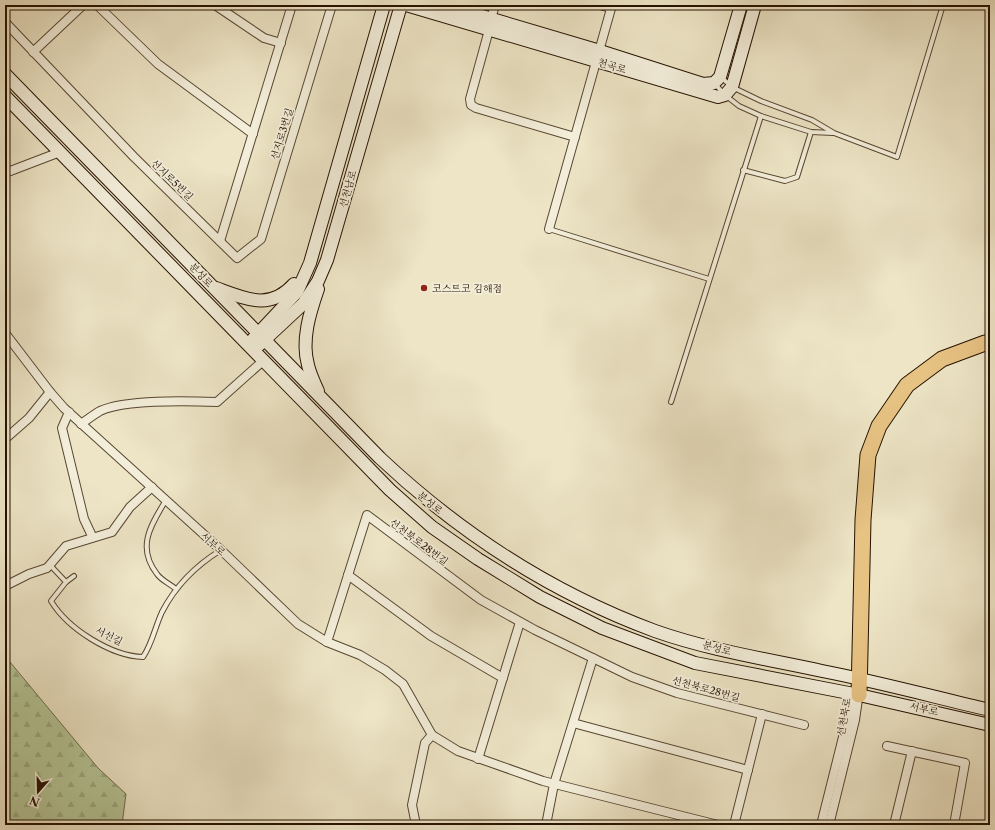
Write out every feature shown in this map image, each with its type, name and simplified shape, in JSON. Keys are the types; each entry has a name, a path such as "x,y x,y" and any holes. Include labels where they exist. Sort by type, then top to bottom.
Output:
{"highway":[{"path":"859,687 863,520 868,455 879,426 907,385 942,359 986,346"}],"main road":[{"name":"선천남로","path":"262,337 297,292 306,272 384,5"},
{"name":"선천남로","path":"250,347 303,304 318,281 327,260 402,5"},
{"name":"천곡로","path":"406,5 490,24 598,56 703,84 717,80"},
{"path":"717,80 742,5"},
{"path":"728,91 755,5"},
{"name":"천곡로","path":"451,6 490,24"},
{"name":"천곡로","path":"598,56 718,97 728,91"},
{"name":"분성로","path":"5,74 380,458 412,489 472,534 545,581 587,602 656,631 725,652 825,671 859,687"},
{"name":"분성로","path":"5,96 367,467 432,527 478,559 540,597 602,628 695,663 859,687 990,710"},
{"path":"320,396 307,364 306,344 309,314 327,260"},
{"path":"212,286 256,301 273,300 285,294 306,272"},
{"name":"서부로","path":"859,687 990,725"}],"street":[{"path":"33,52 83,5"},
{"path":"96,5 158,64 253,134"},
{"path":"215,5 264,38 281,43"},
{"path":"220,241 292,5"},
{"name":"선지로3번길","path":"237,258 261,239 332,5"},
{"path":"495,5 470,99 471,105 476,108 575,137"},
{"path":"549,229 612,7 600,5"},
{"name":"선지로5번길","path":"5,22 134,157 237,258"},
{"path":"5,173 60,152"},
{"name":"서부로","path":"5,335 50,392 68,412 152,487 298,624 327,642 360,654 403,684 432,735"},
{"path":"81,424 100,411 129,404 175,401 217,402 264,360"},
{"path":"5,439 29,418 50,392"},
{"path":"68,412 62,428 84,520 92,536"},
{"path":"5,586 29,574 48,568 66,546 92,536 112,532 130,507 152,487"},
{"name":"선천북로28번길","path":"348,575 366,515 481,600 520,622 632,677 677,693 804,725"},
{"path":"327,642 348,575 432,636 503,678"},
{"path":"478,759 520,622"},
{"path":"546,825 554,784 593,658"},
{"name":"선천북로","path":"821,825 850,709 859,687"},
{"name":"선천북로","path":"829,825 855,720 859,687"},
{"path":"734,825 762,714"},
{"path":"573,723 748,770"},
{"path":"416,825 412,805 425,743 432,735 458,751 554,784 718,825"},
{"path":"887,746 965,763 954,825"},
{"path":"894,825 912,751"}],"lane":[{"path":"717,80 728,91 761,101 812,120 834,133 897,157 943,5"},
{"path":"717,80 728,91 739,106 761,116 811,132 834,133"},
{"path":"671,402 761,116"},
{"path":"744,170 785,181 796,177 811,132"},
{"path":"549,229 709,279"},
{"path":"166,500 150,528 145,551 157,574 176,589"},
{"name":"서선길","path":"66,582 51,601 71,625 90,638 130,657 143,657 162,612 176,589 185,577 204,560 220,550"},
{"path":"50,565 66,582 74,576"}],"green space":[{"path":"5,656 98,768 126,794 122,825 5,825"}],"place":[{"name":"코스트코 김해점","path":"424,288"}]}
